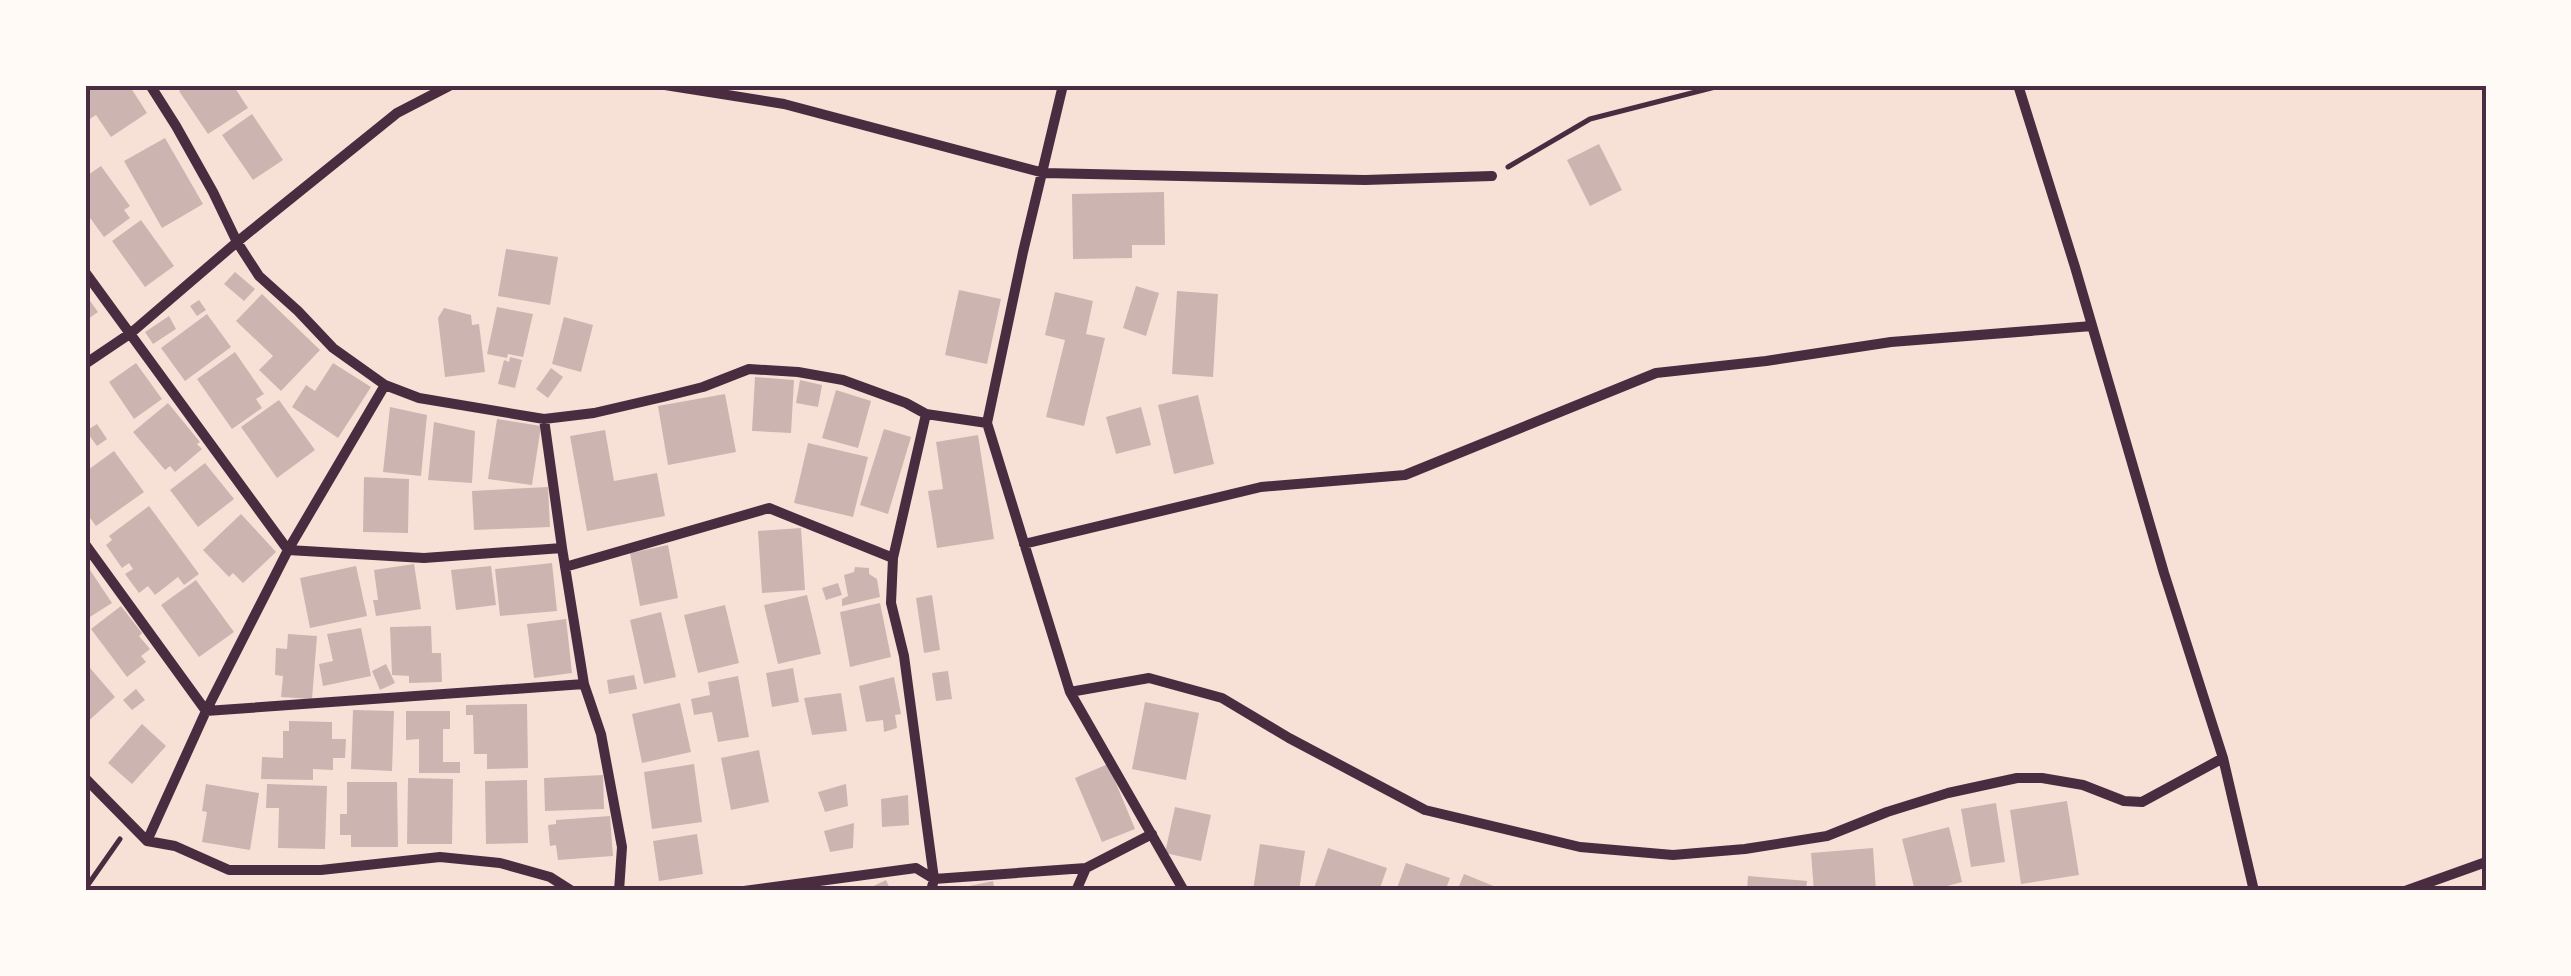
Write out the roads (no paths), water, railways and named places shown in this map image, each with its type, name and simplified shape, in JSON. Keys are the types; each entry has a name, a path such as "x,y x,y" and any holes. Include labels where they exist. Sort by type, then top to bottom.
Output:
{"street":[{"path":"150,85 259,276 333,348 385,386 418,398 544,419 594,413 676,394 750,369 842,380 926,414 988,422"},
{"path":"85,364 131,332 398,113 450,85"},
{"path":"665,85 784,104 1044,173 1365,180 1492,176"},
{"path":"1063,85 988,422 1070,692 1184,891"},
{"path":"2018,85 2223,758 2254,891"},
{"path":"85,272 288,550"},
{"path":"1024,544 1261,487 1405,474 1656,372 1766,361 1891,342 2092,326"},
{"path":"147,841 206,711 288,550 385,386"},
{"path":"926,414 893,558 891,603 904,656 932,885"},
{"path":"544,419 584,684 601,734 622,846 619,891"},
{"path":"565,567 769,508 893,558"},
{"path":"85,544 206,711"},
{"path":"288,550 424,558 562,548"},
{"path":"1070,692 1149,678 1222,698 1425,810 1580,847 1672,854 1745,849 1827,836 1917,802 2017,778 2083,785 2124,801 2142,802 2223,758"},
{"path":"206,711 584,684"},
{"path":"85,778 147,841 175,846 229,870 321,870 440,857 500,863 550,877 572,891"},
{"path":"932,885 1086,868 1152,834"},
{"path":"2405,891 2486,862"},
{"path":"744,891 916,868 932,885"},
{"path":"1076,891 1086,868"}]}
